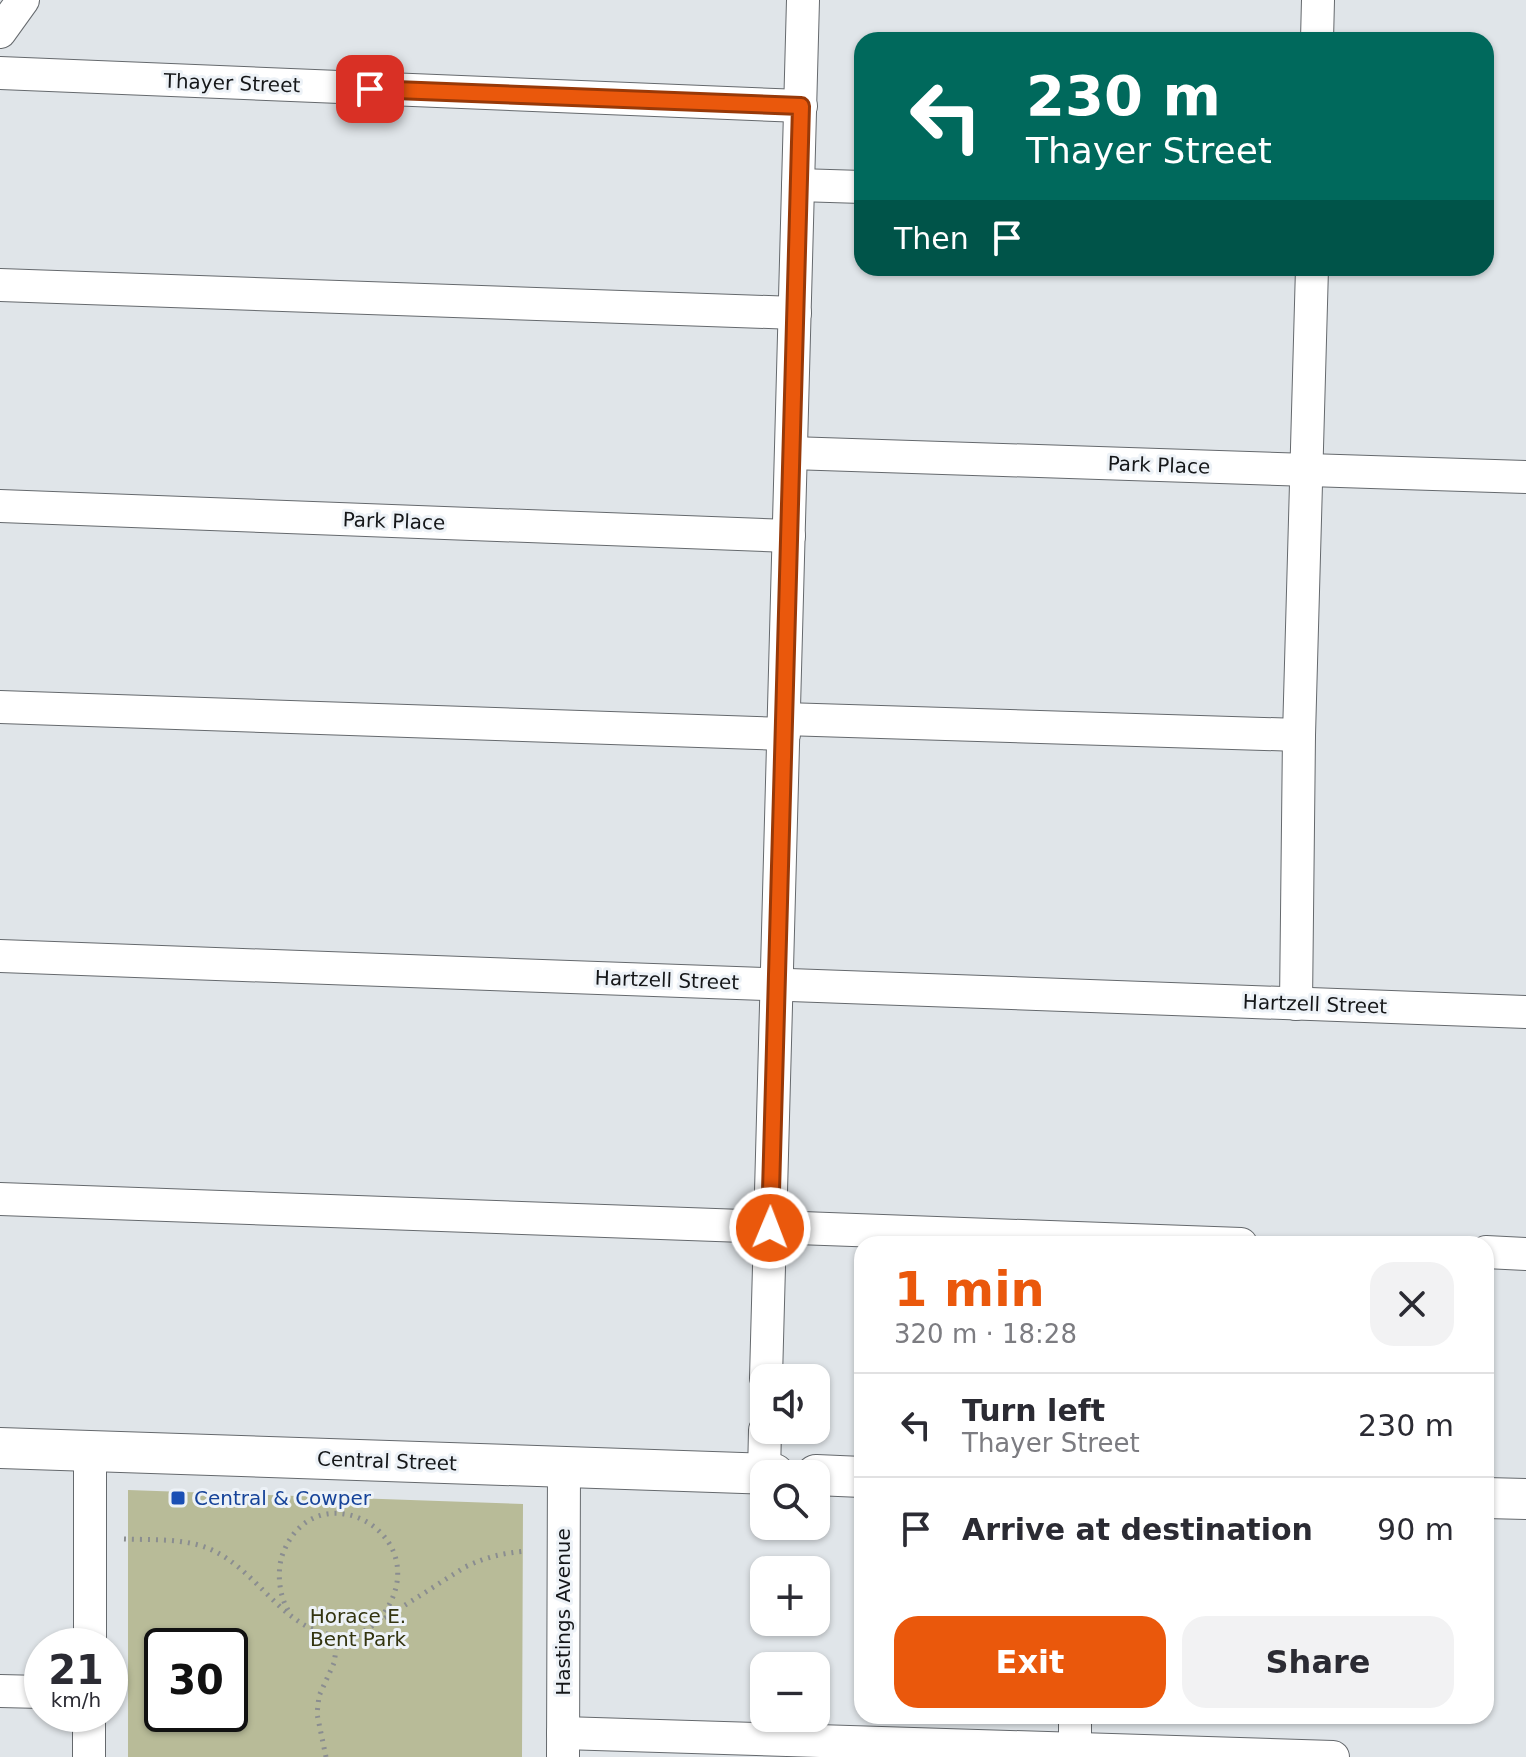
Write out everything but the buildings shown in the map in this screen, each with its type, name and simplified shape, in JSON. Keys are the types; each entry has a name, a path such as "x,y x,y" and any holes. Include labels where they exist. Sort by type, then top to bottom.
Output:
{"main road":[{"name":"Central Street","path":"0,1448 750,1474"},
{"path":"830,1476 854,1477"},
{"path":"1494,1498 1526,1499"}],"street":[{"path":"0,32 23,0"},
{"path":"766,1364 803,0"},
{"path":"1317,32 1318,0"},
{"name":"Thayer Street","path":"0,73 801,106"},
{"path":"798,185 854,187"},
{"path":"1296,1004 1299,735 1312,276"},
{"path":"0,285 795,313"},
{"name":"Park Place","path":"791,453 1526,477"},
{"name":"Park Place","path":"0,506 789,536"},
{"path":"0,707 784,727 1299,735"},
{"name":"Hartzell Street","path":"0,956 1526,1012"},
{"path":"0,1199 1006,1236"},
{"path":"1494,1252 1526,1254"},
{"path":"90,1451 90,1628"},
{"name":"Hastings Avenue","path":"563,1745 564,1467"},
{"path":"0,1691 24,1692"},
{"path":"1075,1724 1075,1753"},
{"path":"89,1732 89,1757"},
{"path":"563,1745 1333,1757"}],"path":[{"path":"299,1623 285,1607 280,1586 280,1564 286,1544 299,1527 319,1515 338,1513 354,1516 376,1527 393,1548 399,1573 393,1603 376,1624"},
{"path":"124,1539 183,1542 208,1549 228,1560 299,1623 318,1633 338,1638 358,1635 465,1567 497,1554 526,1551"},
{"path":"326,1757 317,1714 319,1696 334,1663 338,1638"}],"green space":[{"name":"Horace E. Bent Park","path":"128,1490 523,1504 522,1757 128,1757"}],"place":[{"name":"Central & Cowper","path":"178,1498"}],"route":[{"path":"370,89 801,106 770,1228"}]}
